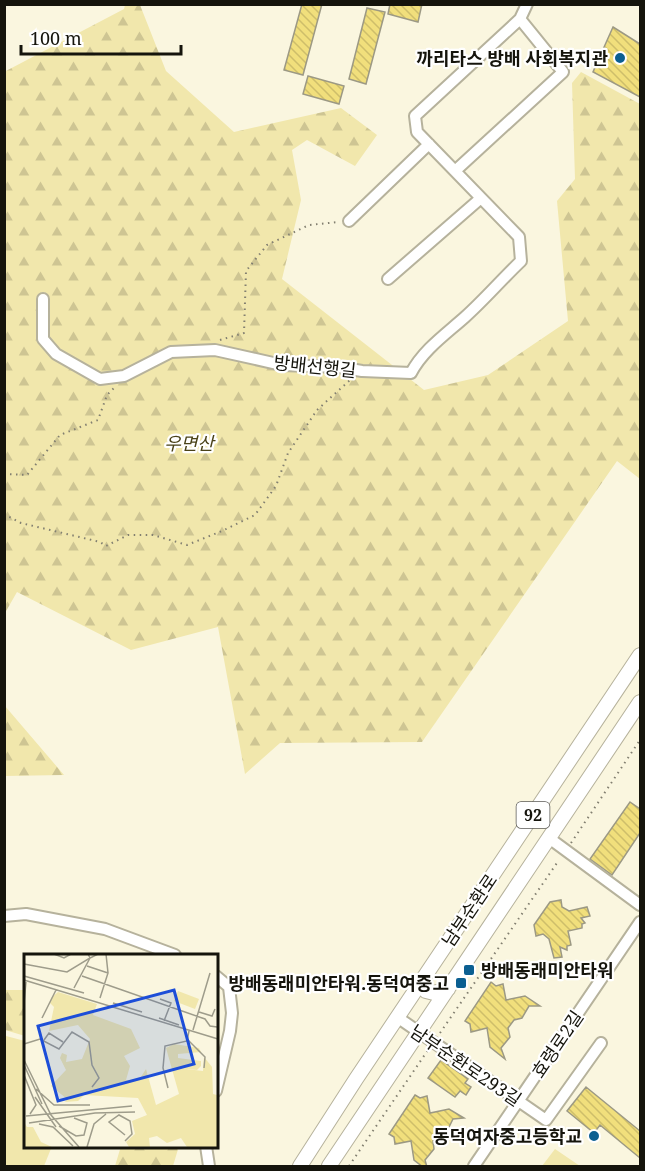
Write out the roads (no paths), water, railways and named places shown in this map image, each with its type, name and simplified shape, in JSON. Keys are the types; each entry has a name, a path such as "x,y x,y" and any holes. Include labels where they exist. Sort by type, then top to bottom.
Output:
{"main road":[{"name":"남부순환로","path":"300,1167 397,1017 640,655"},
{"name":"남부순환로","path":"329,1167 549,838 638,710"},
{"path":"426,975 424,988 426,991 435,993 448,988"},
{"path":"356,1079 374,1074 379,1080 378,1095"}],"street":[{"name":"방배선행길","path":"43,299 43,339 56,354 100,379 124,376 171,352 215,350 282,365 411,373 415,364 440,338 466,316 521,261 519,237 417,132 415,116 520,19 527,4"},
{"path":"455,171 563,72 520,19"},
{"path":"349,221 429,144"},
{"path":"388,279 482,198"},
{"path":"549,838 640,905"},
{"path":"4,916 26,914 105,929 172,954"},
{"name":"효령로2길","path":"474,1167 640,922"},
{"path":"218,978 229,987 232,1013 218,1082"},
{"name":"남부순환로293길","path":"397,1017 546,1120 601,1043"},
{"path":"206,1147 209,1167"}],"place":[{"name":"까리타스 방배 사회복지관","path":"620,58"},
{"name":"방배동래미안타워","path":"469,970"},
{"name":"방배동래미안타워.동덕여중고","path":"461,983"},
{"name":"동덕여자중고등학교","path":"594,1136"}],"park label":[{"name":"우면산","path":"189,443"}]}
